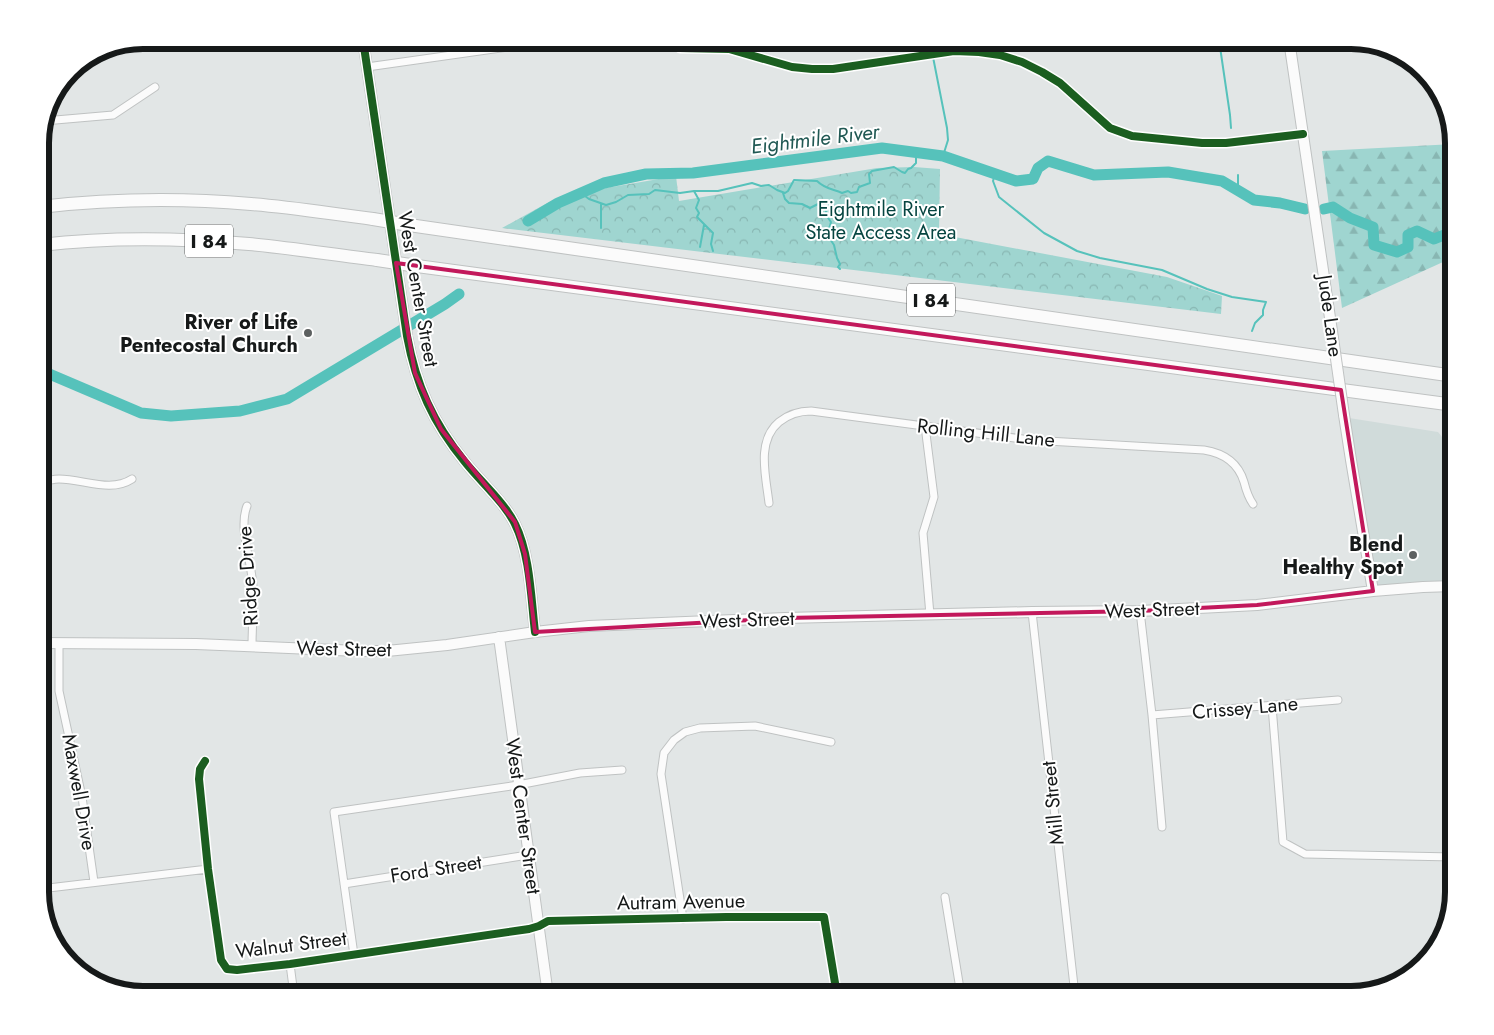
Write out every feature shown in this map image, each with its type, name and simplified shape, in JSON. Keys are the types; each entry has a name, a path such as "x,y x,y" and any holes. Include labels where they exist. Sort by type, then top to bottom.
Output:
{"highway":[{"name":"I 84","path":"49,206 116,201 184,200 253,204 1445,375"},
{"name":"I 84","path":"49,244 119,240 202,241 276,247 1445,405"}],"street":[{"name":"West Center Street","path":"364,49 407,336 416,373 422,392 440,429 515,522 525,554 535,632"},
{"path":"466,49 466,53"},
{"path":"367,67 494,49"},
{"path":"704,49 729,50 792,67 812,69 833,69 954,52 979,52 1000,55 1022,62 1060,83 1110,128 1132,136 1202,143 1226,143 1303,134"},
{"name":"Jude Lane","path":"1290,49 1344,415 1373,591"},
{"path":"52,120 113,116 155,87"},
{"name":"Rolling Hill Lane","path":"769,503 764,456 765,444 769,434 776,425 792,414 801,411 811,411 1030,440 1214,452 1232,462 1238,470 1253,504"},
{"path":"925,426 934,497 922,533 930,615"},
{"path":"49,481 59,479 115,486 132,480"},
{"name":"Ridge Drive","path":"247,506 244,514 244,526 253,587 252,646"},
{"name":"West Street","path":"49,643 196,644 358,652 387,651 589,626 785,618 1032,612 1140,612 1257,606 1373,591 1445,587"},
{"name":"Mill Street","path":"1032,612 1074,986"},
{"path":"1140,612 1162,827"},
{"name":"West Center Street","path":"499,637 547,986"},
{"name":"Maxwell Drive","path":"59,643 59,691 82,797 94,882"},
{"name":"Crissey Lane","path":"1152,715 1338,700"},
{"path":"1272,706 1283,842 1305,854 1445,857"},
{"path":"683,918 661,774 664,753 674,740 685,732 700,728 755,726 831,742"},
{"name":"Walnut Street","path":"205,761 200,769 199,779 208,870 221,960 227,969 237,970 290,964 539,926"},
{"path":"354,954 334,812 518,785 580,773 622,770"},
{"name":"Ford Street","path":"344,884 528,855"},
{"path":"49,887 208,870"},
{"path":"945,897 960,986"},
{"name":"Autram Avenue","path":"539,926 548,921 824,917 836,986"},
{"path":"290,964 293,986"}],"highlighted area":[{"path":"396,263 1341,390 1373,591 1257,605 1140,611 785,618 535,632 525,554 515,522 441,429 415,373"}],"shaded area":[{"path":"1349,418 1438,432 1445,441 1445,584 1376,588"}],"green space":[{"path":"1445,144 1445,261 1342,308 1322,151"},
{"name":"Eightmile River State Access Area","path":"914,167 940,169 939,234 1167,277 1222,296 1221,314 502,228 549,202 583,192 676,176 679,201 877,168"}],"waterway":[{"path":"1220,49 1231,128"},
{"path":"933,57 947,128 948,140 943,156"},
{"name":"Eightmile River","path":"528,221 558,203 604,183 646,174 693,173 882,148 943,156 1016,181 1033,179 1038,168 1048,161 1094,175 1168,172 1222,181 1254,200 1280,203 1305,209"},
{"path":"581,193 589,199 606,205 628,195 649,194 655,190 680,193 718,191 752,183 761,186 769,185 785,193 794,180 817,181 823,186 842,193 848,191 851,193 857,192 859,187 870,183 869,174 872,171 894,167 905,173 916,163 916,152"},
{"path":"995,174 993,181 999,197 1044,233 1077,251 1100,258 1162,270 1207,289 1232,297 1266,302 1263,315 1255,323 1252,331"},
{"path":"1238,175 1238,191"},
{"path":"694,191 699,200 696,208 699,213 697,217 713,233 711,244 713,251"},
{"path":"783,193 789,203 802,204 810,208 820,203 826,209 826,215 831,222 827,233 834,245 840,269"},
{"path":"601,204 601,228"},
{"name":"Eightmile River","path":"1324,209 1333,207 1350,218 1373,227 1374,245 1397,252 1408,247 1408,235 1417,231 1434,239 1445,235"},
{"path":"700,247 704,225"},
{"name":"Eightmile River","path":"49,374 141,413 171,416 240,411 287,399 459,294"}],"cycle path":[{"path":"364,49 407,336 415,371 427,403 444,433 465,462 505,508 515,524 527,562 535,632"},
{"path":"729,49 792,67 812,69 833,69 954,51 1000,55 1022,62 1060,83 1110,128 1132,136 1202,143 1226,143 1303,134"},
{"path":"205,761 200,769 199,779 208,869 221,960 227,969 237,970 290,964 529,929 548,921 824,917 836,986"}],"place":[{"name":"River of Life Pentecostal Church","path":"308,333"},
{"name":"Blend Healthy Spot","path":"1413,555"}]}
